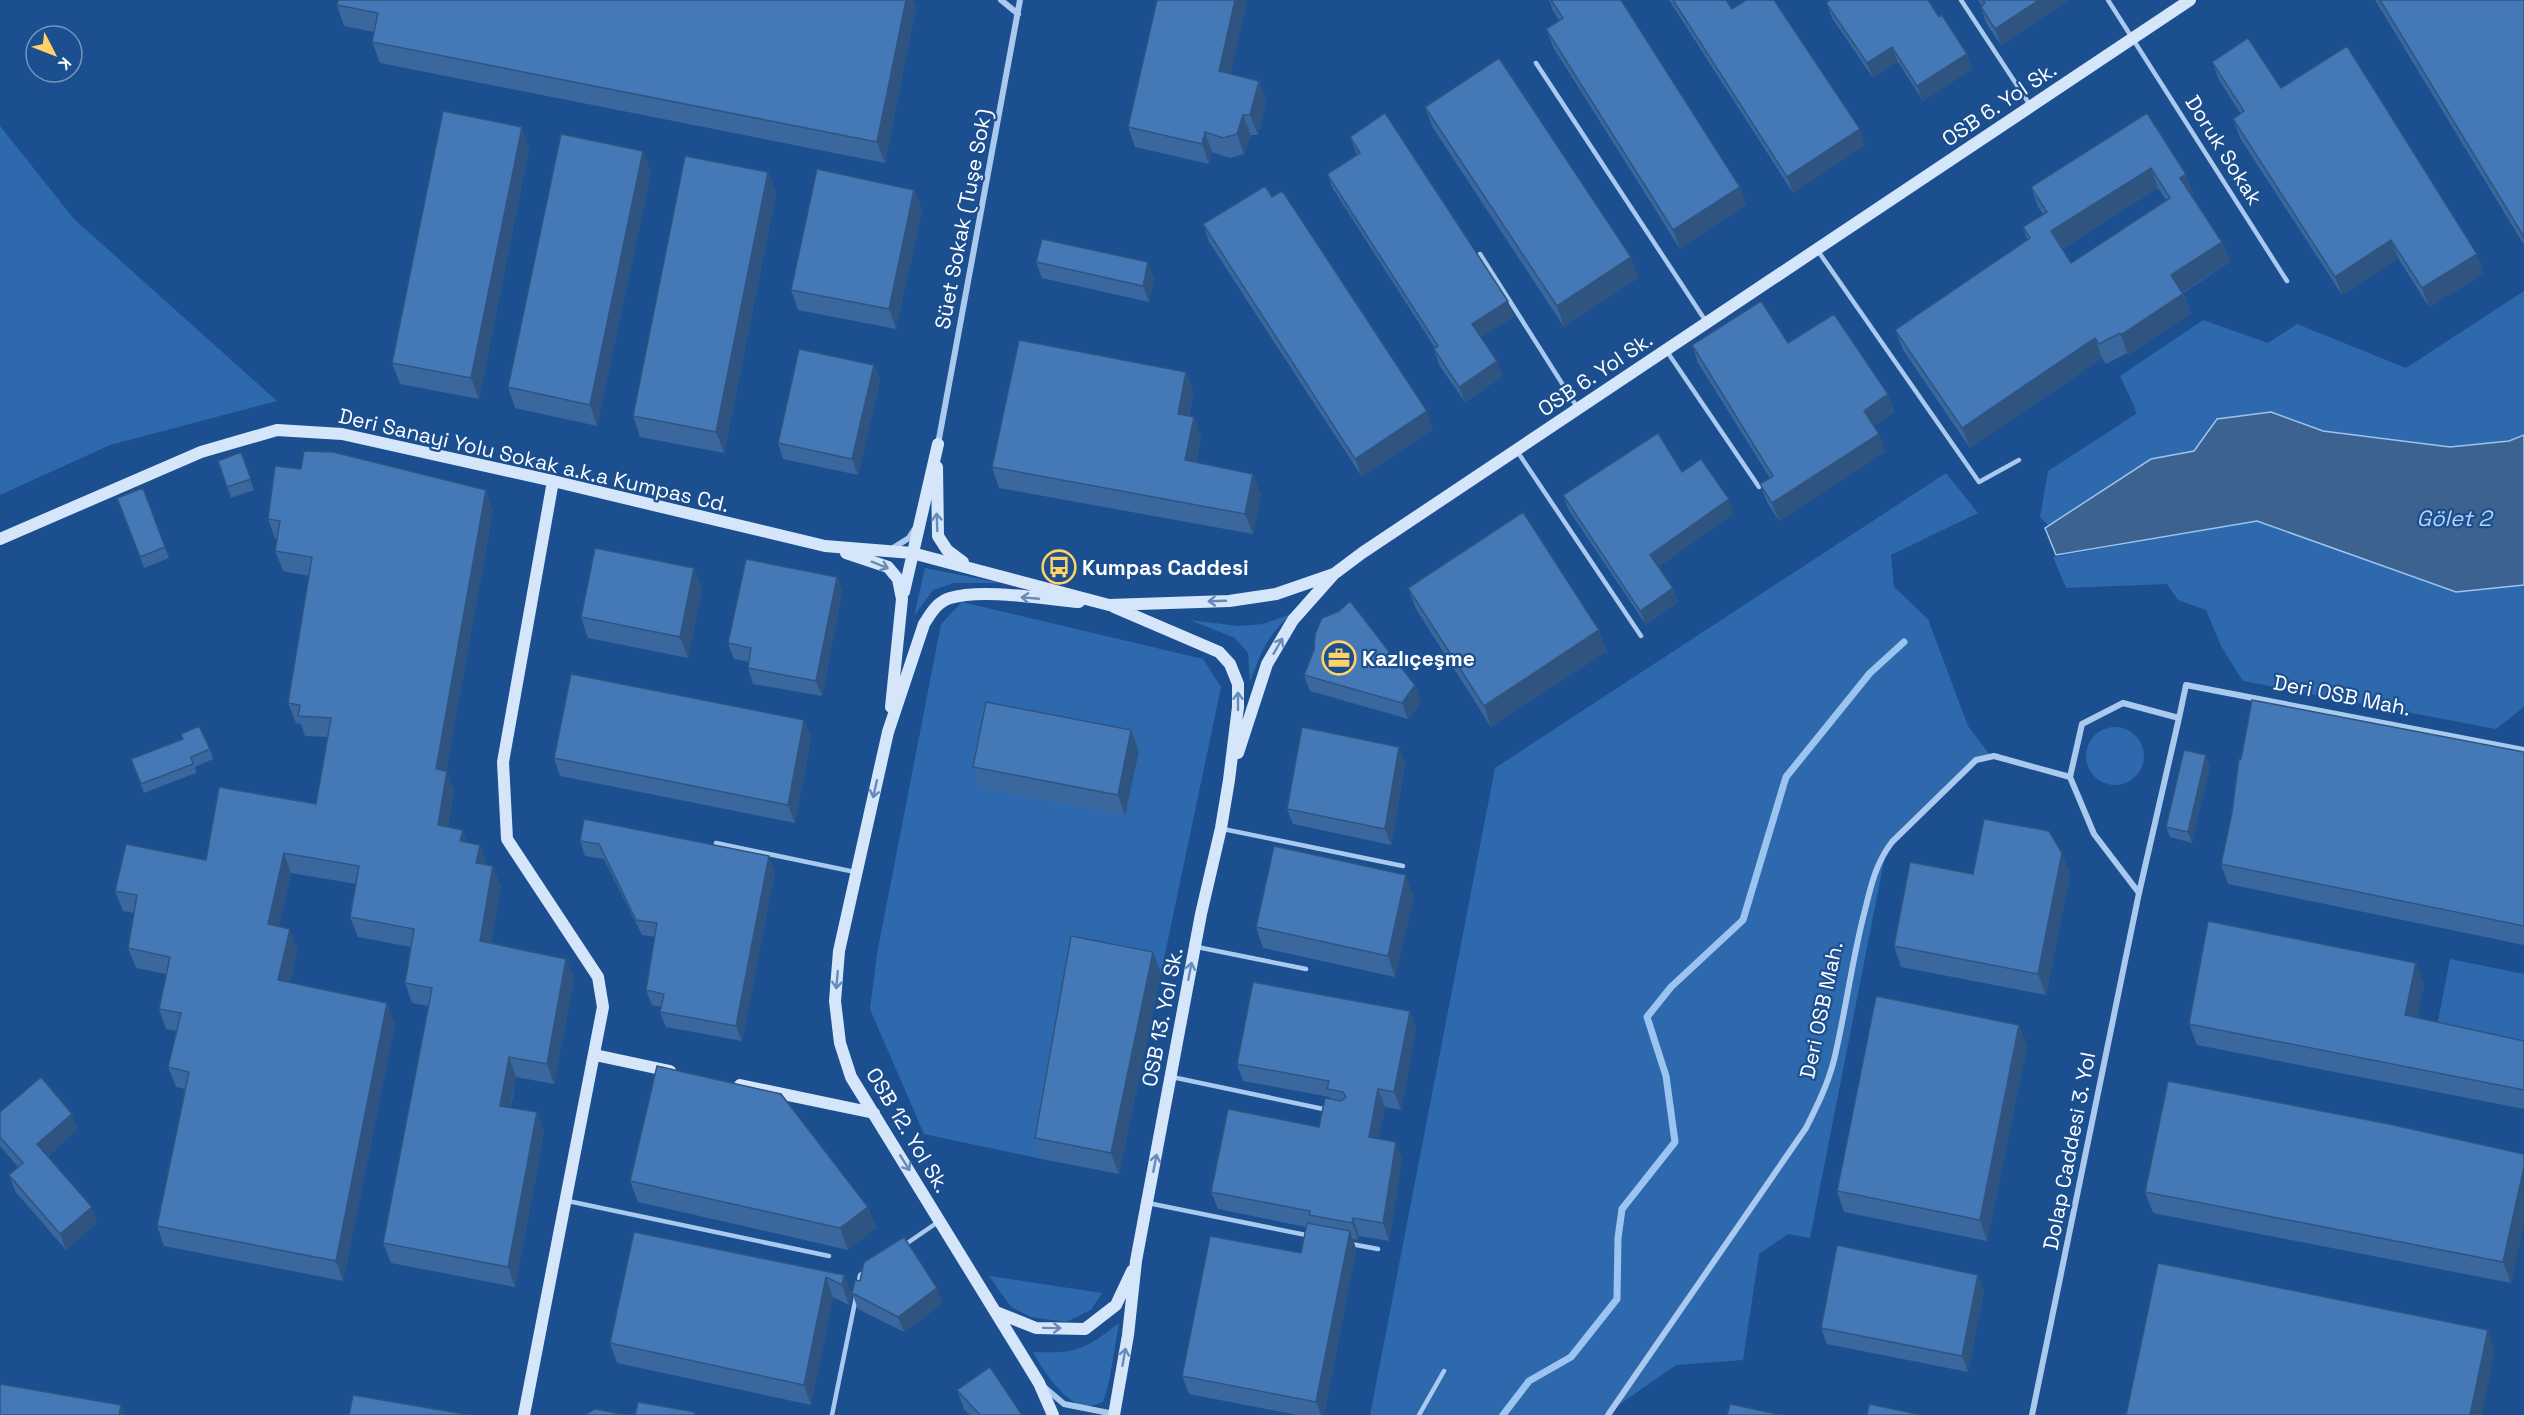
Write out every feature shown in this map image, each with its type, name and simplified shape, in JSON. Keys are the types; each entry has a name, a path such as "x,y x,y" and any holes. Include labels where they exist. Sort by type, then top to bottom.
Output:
{"main road":[{"name":"OSB 6. Yol Sk.","path":"969,566 1109,605 1229,601 1276,594 1334,574 1362,553 2190,0"},
{"name":"Deri Sanayi Yolu Sokak a.k.a Kumpas Cd.","path":"0,538 201,452 277,430 342,434 553,481 825,546 912,553 969,566"},
{"path":"888,732 902,599 938,444"},
{"path":"938,444 938,536 947,550 969,566"},
{"path":"524,1415 603,1007 598,977 507,839 503,762 553,481"},
{"path":"825,546 888,567 898,579 902,599"},
{"path":"1229,780 1268,664 1293,620 1334,574"},
{"path":"888,732 924,624 934,608 949,598 990,594 1109,605 1202,643 1218,652 1230,664 1238,684 1238,707 1229,780"},
{"name":"OSB 12. Yol Sk.","path":"888,732 839,951 835,1001 840,1043 851,1077 1039,1383 1053,1415"},
{"name":"OSB 13. Yol Sk.","path":"1136,1261 1195,946 1229,780"},
{"path":"595,1055 688,1074"},
{"path":"723,1082 874,1113"},
{"path":"996,1312 1036,1328 1085,1329 1116,1305 1136,1261"},
{"path":"1116,1415 1136,1261"}],"street":[{"path":"1001,0 1018,14"},
{"name":"Süet Sokak (Tuşe Sok)","path":"938,444 1020,0"},
{"path":"880,551 898,547 909,538 920,518"},
{"name":"Deri OSB Mah.","path":"2179,718 2186,685 2524,750"},
{"path":"2139,893 2094,834 2070,777 2082,724 2123,702 2179,718"},
{"name":"Dolap Caddesi 3. Yol","path":"2032,1415 2139,893 2179,718"},
{"name":"Deri OSB Mah.","path":"1608,1415 1806,1128 1822,1095 1834,1060 1854,948 1876,867 1883,854 1909,825 1976,760 1994,756 2070,777"},
{"path":"1039,1383 1064,1404 1116,1415"}],"lane":[{"path":"1960,0 2031,106"},
{"name":"Doruk Sokak","path":"2108,0 2287,281"},
{"path":"1536,63 1707,323"},
{"path":"1817,249 1979,482 2019,459"},
{"path":"1480,254 1578,409"},
{"path":"1666,350 1759,487"},
{"path":"1516,450 1641,636"},
{"path":"1221,828 1403,866"},
{"path":"717,843 855,872"},
{"path":"1195,946 1306,969"},
{"path":"1170,1077 1337,1112"},
{"path":"566,1200 829,1256"},
{"path":"1147,1203 1320,1238"},
{"path":"896,1251 940,1220"},
{"path":"1343,1242 1378,1250"},
{"path":"832,1415 860,1275 869,1269"},
{"path":"1419,1415 1444,1371"}],"shaded area":[{"path":"0,126 74,219 277,401 110,445 0,495"},
{"path":"2524,291 2524,444 2196,462 2056,533 2040,517 2048,471 2136,414 2120,376 2203,320 2268,343 2297,324 2406,368"},
{"path":"1946,473 1978,513 1891,555 1894,587 1928,619 1968,726 1993,759 1969,763 1886,851 1810,1238 1788,1234 1759,1254 1743,1360 1676,1365 1613,1409 1611,1415 1370,1415 1495,768"},
{"path":"2257,521 2459,591 2524,583 2524,707 2496,729 2243,681 2221,646 2206,610 2178,600 2167,584 2066,588 2053,557"},
{"path":"925,568 1001,583 954,583 933,590 914,616"},
{"path":"962,602 1203,659 1221,687 1161,973 1042,1159 924,1134 870,1009 877,954 941,624"},
{"path":"1291,614 1265,645 1250,682 1248,653 1235,638 1190,620 1238,626 1263,624"},
{"path":"2115,727 2131,732 2139,740 2144,756 2139,772 2131,780 2115,785 2099,780 2091,772 2086,756 2091,740 2099,732"},
{"path":"2450,959 2524,974 2524,1054 2435,1037"},
{"path":"989,1276 1102,1293 1091,1310 1066,1322 1031,1317 1011,1307"},
{"path":"1119,1323 1109,1382 1103,1402 1086,1406 1076,1403 1054,1384 1033,1352 1061,1352 1080,1348 1098,1339"}],"water":[{"name":"Gölet 2","path":"2271,412 2323,431 2450,447 2509,441 2524,435 2524,585 2456,592 2257,521 2056,555 2045,528 2151,459 2194,451 2217,419"}],"building":[{"path":"338,0 906,0 877,142 372,42 378,13 337,5"},
{"path":"1157,0 1235,0 1219,71 1259,81 1250,115 1243,115 1237,134 1223,138 1205,132 1202,144 1128,127"},
{"path":"1551,0 1621,0 1740,187 1673,230 1546,29 1563,18"},
{"path":"1673,0 1726,0 1732,9 1746,0 1774,0 1860,129 1787,177"},
{"path":"1830,0 1928,0 1939,17 1942,15 1967,54 1917,86 1892,47 1867,63 1826,3"},
{"path":"1983,0 2039,0 1995,29 1981,7 1985,3"},
{"path":"2380,0 2524,0 2524,237"},
{"path":"2248,38 2281,88 2347,46 2477,254 2422,288 2391,240 2335,277 2233,119 2244,111 2212,62"},
{"path":"1499,58 1631,257 1557,306 1425,107"},
{"path":"443,111 522,127 471,378 392,363"},
{"path":"1385,113 1508,301 1472,324 1497,361 1459,387 1434,349 1438,346 1327,174 1360,153 1350,137"},
{"path":"2147,113 2186,174 2180,178 2222,242 2171,275 2183,294 2121,335 2120,333 2099,344 2095,338 1962,428 1895,330 2030,238 2023,227 2047,212 2031,187","holes":["2151,168 2170,198 2071,263 2051,231"]},
{"path":"561,134 643,151 590,405 508,387"},
{"path":"685,156 768,172 716,432 633,416"},
{"path":"817,169 914,190 889,309 791,290"},
{"path":"1265,186 1272,197 1282,191 1427,411 1355,459 1203,224"},
{"path":"1042,239 1148,262 1143,286 1036,262"},
{"path":"1761,301 1788,343 1834,314 1888,394 1864,411 1879,434 1772,503 1760,484 1773,476 1692,345"},
{"path":"1019,340 1186,372 1178,414 1194,417 1185,460 1253,474 1245,514 992,467"},
{"path":"799,349 874,365 852,459 778,443"},
{"path":"1658,433 1682,472 1701,459 1729,499 1650,555 1673,588 1640,611 1563,495"},
{"path":"304,451 333,452 486,490 436,769 447,771 438,825 463,830 460,841 480,845 476,863 493,866 480,941 566,959 547,1064 509,1057 500,1106 537,1112 508,1267 383,1243 432,988 405,983 414,929 350,917 359,866 284,853 268,924 290,929 278,980 387,1003 336,1261 157,1226 189,1072 168,1067 181,1013 159,1009 170,957 128,948 137,895 115,891 126,844 206,860 219,787 316,804 331,718 298,716 300,705 288,703 312,557 275,551 280,521 268,519 275,466 301,469"},
{"path":"241,452 251,479 227,487 218,461"},
{"path":"143,488 165,547 140,557 117,498"},
{"path":"1523,512 1599,630 1484,706 1408,588"},
{"path":"595,548 694,568 680,637 581,617"},
{"path":"746,559 837,577 816,681 748,668 751,648 728,643"},
{"path":"1350,601 1415,685 1402,703 1304,675 1314,650 1315,634 1322,618 1339,611"},
{"path":"571,674 804,720 788,805 554,758"},
{"path":"2252,700 2524,752 2524,926 2221,864 2232,812 2239,758 2241,759"},
{"path":"986,702 1131,730 1118,795 973,767"},
{"path":"199,726 210,749 191,757 193,764 141,784 131,759 183,739 181,734"},
{"path":"1302,727 1399,747 1385,829 1287,809"},
{"path":"2184,750 2206,755 2188,832 2166,827"},
{"path":"584,819 769,856 736,1026 660,1012 664,994 646,990 657,923 636,920 599,844 580,841"},
{"path":"1984,819 2049,831 2062,853 2038,974 1894,946 1910,862 1973,874"},
{"path":"1274,846 1406,875 1388,956 1256,927"},
{"path":"2208,921 2416,963 2405,1015 2524,1041 2524,1090 2189,1024"},
{"path":"1071,936 1153,952 1111,1153 1035,1138"},
{"path":"1253,982 1410,1011 1394,1092 1378,1089 1369,1137 1396,1142 1383,1223 1353,1218 1352,1223 1309,1215 1310,1211 1211,1192 1228,1109 1319,1127 1325,1098 1341,1101 1346,1097 1343,1092 1327,1089 1329,1081 1237,1064"},
{"path":"1876,996 2019,1025 1980,1220 1837,1191"},
{"path":"657,1066 781,1094 868,1207 840,1228 630,1181"},
{"path":"41,1077 72,1114 37,1144 92,1207 60,1234 9,1175 23,1163 0,1137 0,1112"},
{"path":"2168,1081 2389,1124 2524,1154 2524,1167 2503,1262 2145,1192"},
{"path":"1307,1223 1350,1231 1316,1402 1182,1376 1210,1236 1301,1253"},
{"path":"634,1232 844,1275 842,1285 826,1277 804,1385 610,1343"},
{"path":"904,1237 937,1288 898,1317 852,1293 855,1280 860,1281 864,1262"},
{"path":"1837,1245 1978,1275 1962,1356 1821,1328"},
{"path":"2158,1263 2488,1330 2470,1415 2126,1415"},
{"path":"990,1367 1022,1415 980,1415 957,1390"},
{"path":"0,1384 121,1405 119,1415 0,1415"},
{"path":"353,1395 470,1415 349,1415"},
{"path":"638,1402 695,1412 694,1415 635,1415"},
{"path":"1730,1404 1782,1415 1727,1415"},
{"path":"1869,1404 1922,1415 1867,1415"},
{"path":"595,1409 627,1415 584,1415"}],"waterway":[{"path":"1503,1415 1529,1381 1571,1357 1617,1299 1618,1238 1622,1209 1675,1142 1666,1076 1647,1017 1671,987 1743,920 1786,777 1870,673 1904,642"}],"place":[{"name":"Kumpas Caddesi","path":"1059,567"},
{"name":"Kazlıçeşme","path":"1339,658"}]}
